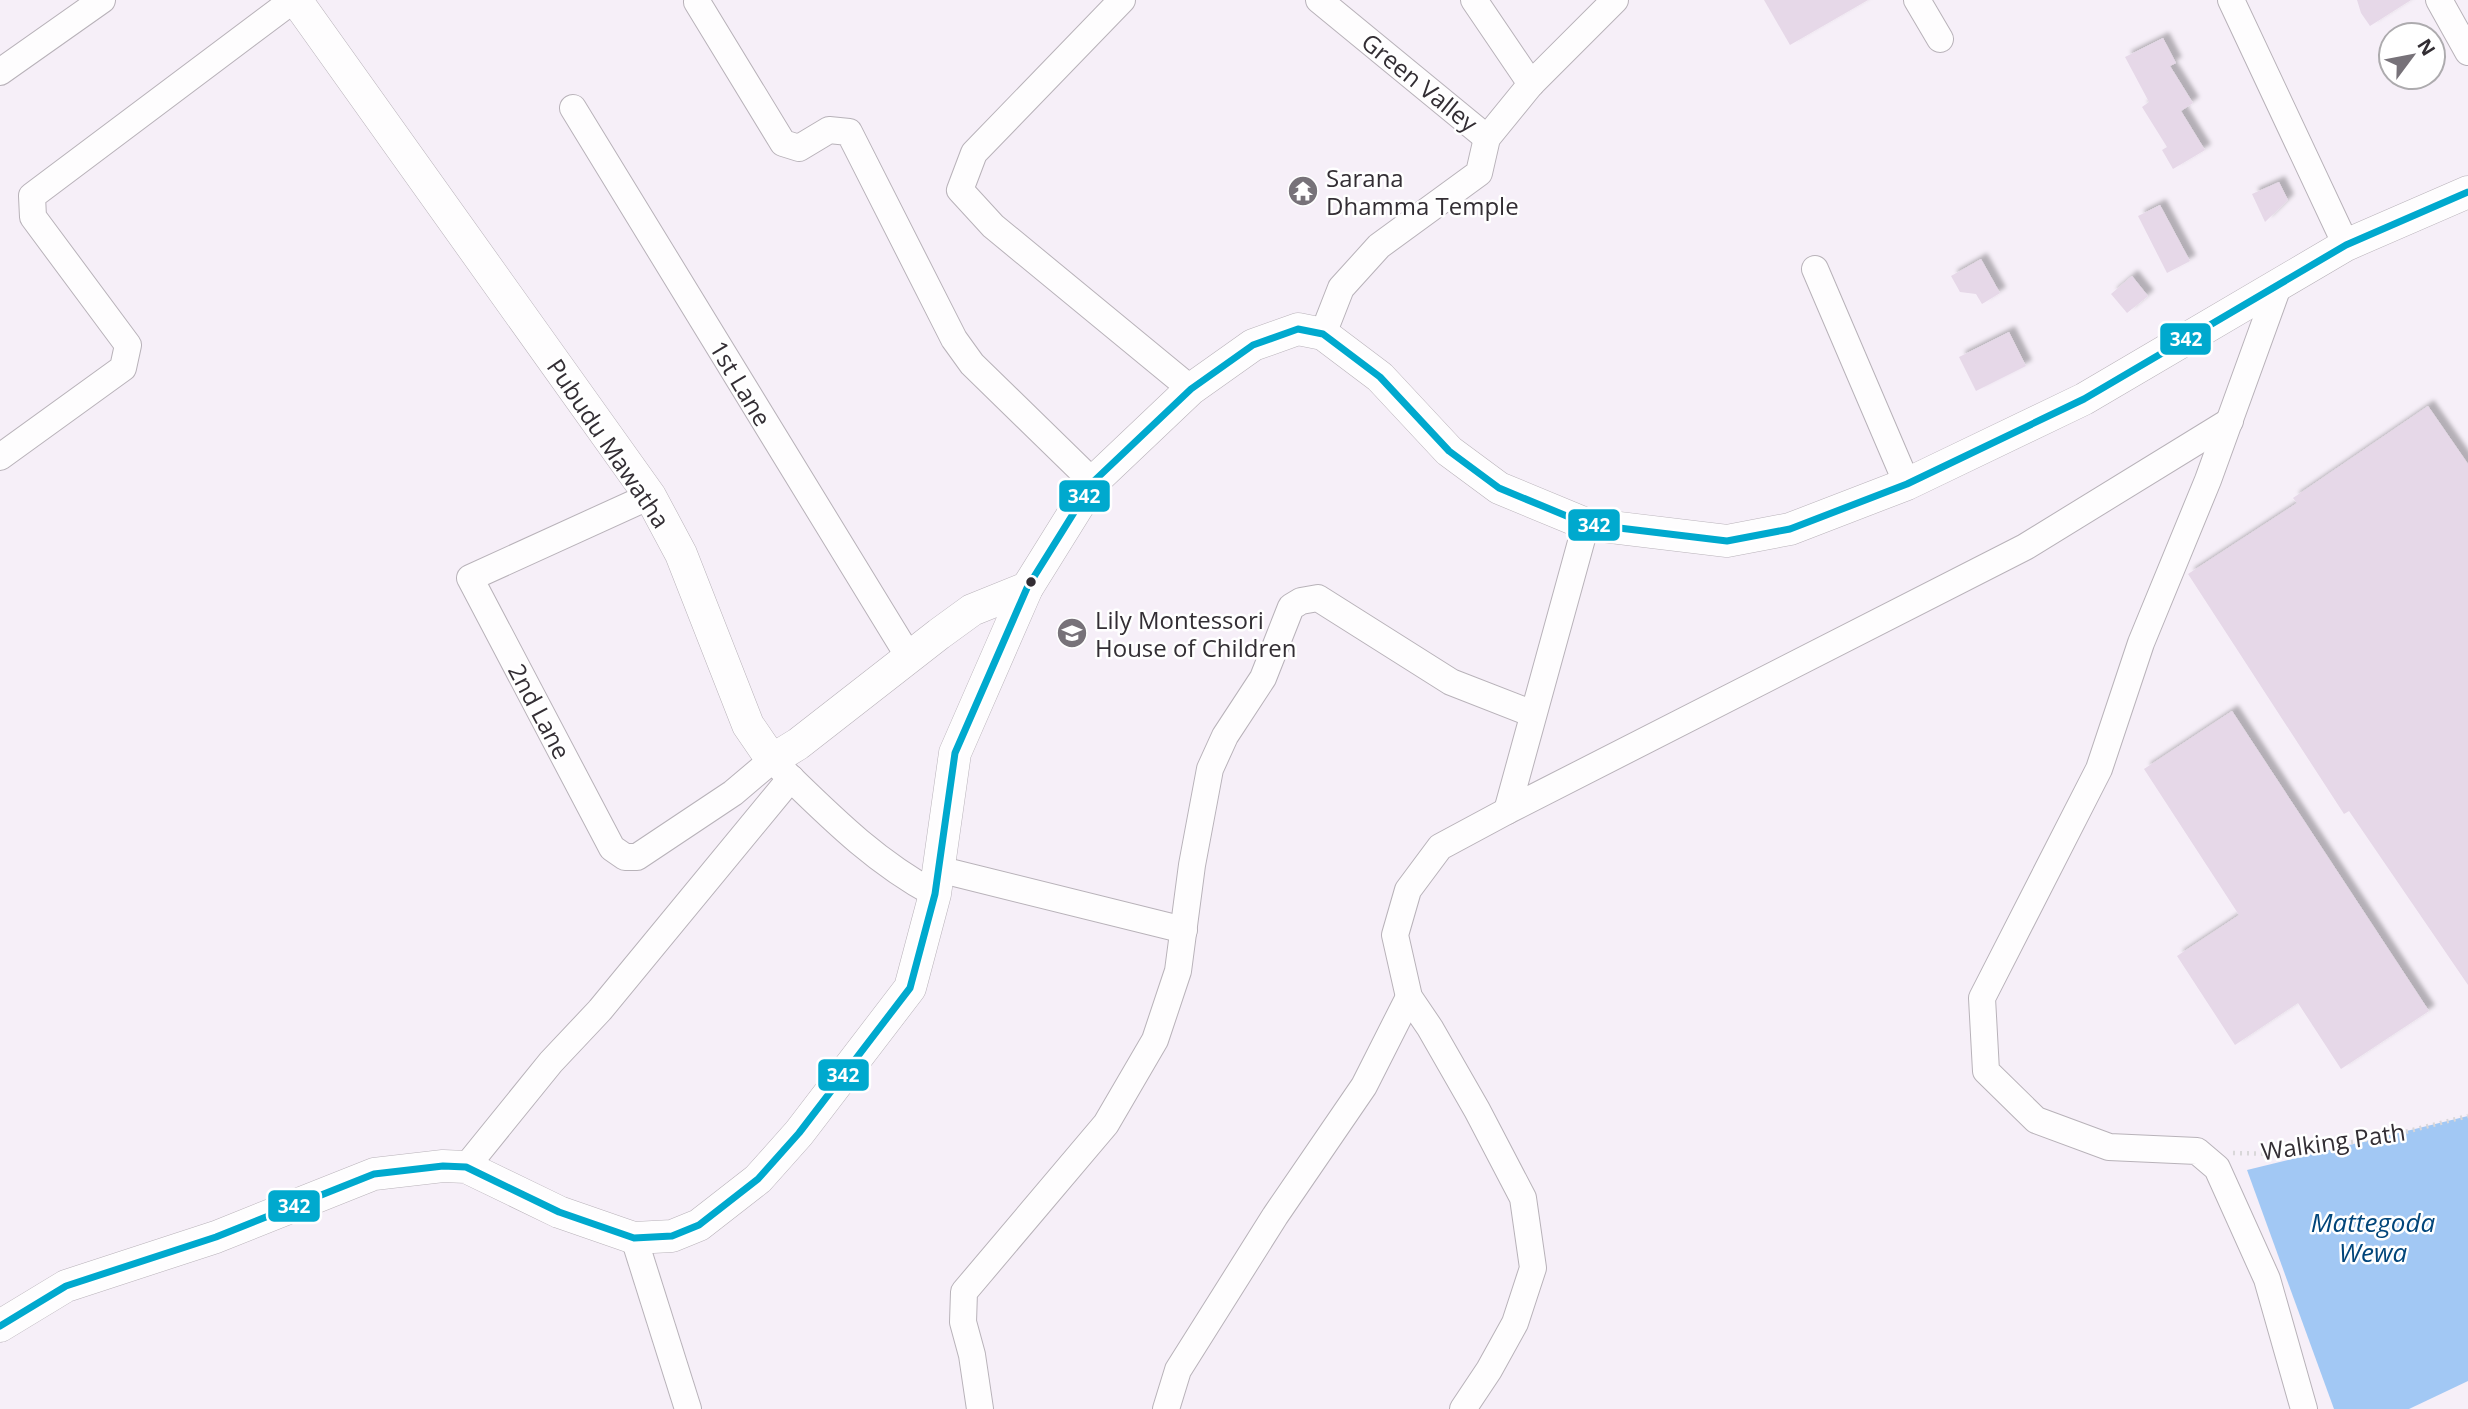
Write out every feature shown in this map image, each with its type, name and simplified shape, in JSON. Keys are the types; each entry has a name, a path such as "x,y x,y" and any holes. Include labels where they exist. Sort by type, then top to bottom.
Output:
{"street":[{"path":"0,72 102,0"},
{"path":"0,457 123,368 128,345 33,217 32,197 294,0"},
{"name":"Pubudu Mawatha","path":"294,0 650,496 681,555 748,725 781,769"},
{"path":"1122,0 974,153 960,190 993,226 1191,389"},
{"name":"Green Valley","path":"1319,0 1487,138"},
{"path":"1474,0 1531,85"},
{"path":"1323,334 1341,288 1379,246 1479,173 1487,138 1531,85 1615,0"},
{"path":"1917,0 1940,39"},
{"path":"2231,0 2346,245"},
{"path":"2438,0 2468,52"},
{"path":"697,2 783,143 799,148 829,130 849,132 954,339 972,364 1093,482"},
{"name":"1st Lane","path":"573,108 909,657"},
{"path":"0,1326 66,1286 216,1237 374,1174 443,1166 466,1167 559,1212 634,1238 672,1236 699,1225 758,1179 799,1133 910,988 936,881 955,753 1027,588 1093,482 1191,389 1253,345 1298,329 1323,334 1380,377 1449,451 1499,488 1586,524 1727,541 1790,529 1907,484 2084,399 2346,245 2468,192"},
{"path":"1815,269 1907,484"},
{"path":"2279,284 2230,421 2141,643 2099,769 1982,998 1986,1071 2036,1120 2109,1147 2197,1151 2217,1168 2267,1279 2304,1409"},
{"path":"1464,1409 1515,1323 1533,1268 1523,1199 1478,1110 1409,997 1395,935 1408,890 1440,847 2025,547 2230,421"},
{"name":"2nd Lane","path":"650,496 470,578 612,848 625,857 637,857 733,793 781,769"},
{"path":"1507,811 1586,524"},
{"path":"466,1167 551,1062 600,1010 798,744 972,610 1027,588"},
{"path":"980,1409 972,1355 963,1322 964,1292 1106,1124 1155,1040 1178,971 1192,865 1210,769 1225,736 1263,678 1291,607 1301,601 1318,598 1451,682 1533,714"},
{"path":"781,769 867,849 902,876 1184,930"},
{"path":"1166,1409 1178,1370 1275,1216 1364,1086 1409,997"},
{"path":"634,1238 688,1409"}],"path":[{"name":"Walking Path","path":"2197,1151 2278,1154 2389,1136 2468,1116"}],"water":[{"name":"Mattegoda Wewa","path":"2468,1116 2468,1381 2409,1409 2334,1409 2247,1170"}],"building":[{"path":"1764,0 1868,0 1790,45"},
{"path":"2357,0 2411,0 2370,26 2361,13"},
{"path":"2163,38 2176,63 2170,66 2193,103 2181,111 2205,150 2173,169 2162,150 2167,147 2142,107 2149,102 2125,57"},
{"path":"2279,182 2288,200 2265,222 2252,194"},
{"path":"2160,205 2190,261 2167,273 2138,216"},
{"path":"1981,259 2000,293 1982,304 1976,294 1960,292 1951,276"},
{"path":"2132,276 2148,296 2127,313 2111,294"},
{"path":"2009,332 2026,366 1976,391 1959,357"},
{"path":"2428,406 2468,464 2468,985 2349,811 2344,814 2188,574 2297,503 2293,498"},
{"path":"2232,711 2429,1011 2341,1069 2298,1003 2235,1045 2177,956 2239,915 2144,769"}],"transit line":[{"name":"342","path":"0,1326 66,1286 216,1237 374,1174 443,1166 466,1167 559,1212 634,1238 672,1236 699,1225 758,1179 799,1133 910,988 935,894 955,753 1027,588 1093,482 1191,389 1253,345 1298,329 1323,334 1380,377 1449,451 1499,488 1586,524 1727,541 1790,529 1907,484 2084,399 2346,245 2468,192"}],"place":[{"name":"Sarana Dhamma Temple","path":"1303,191"},
{"name":"Lily Montessori House of Children","path":"1072,633"}]}
